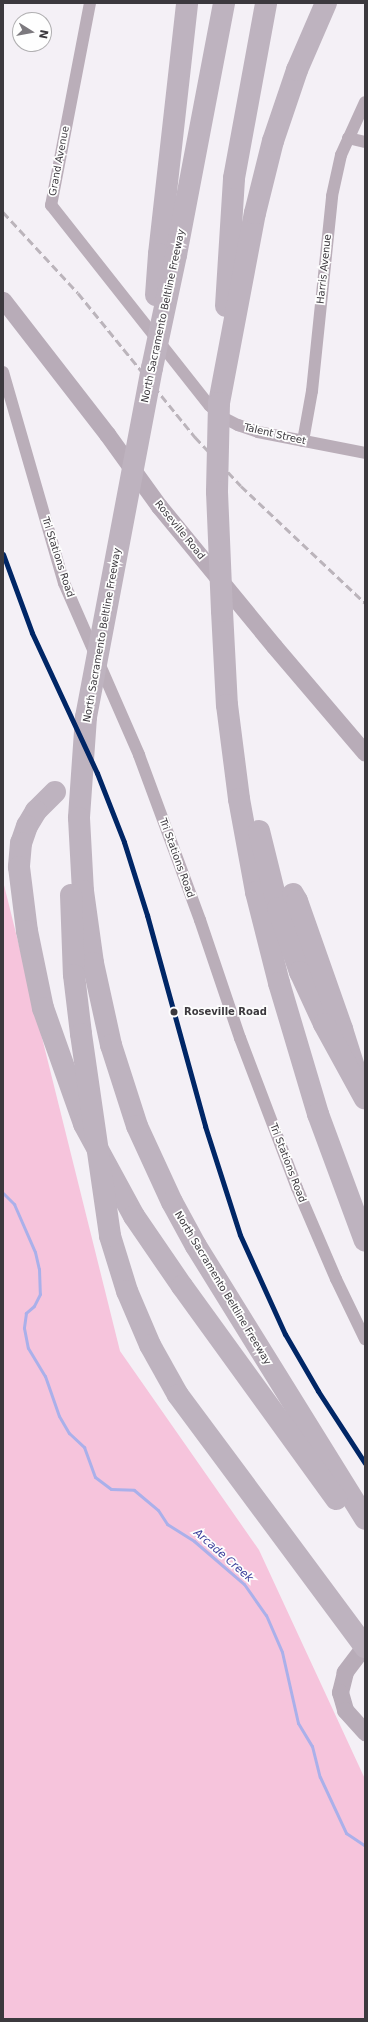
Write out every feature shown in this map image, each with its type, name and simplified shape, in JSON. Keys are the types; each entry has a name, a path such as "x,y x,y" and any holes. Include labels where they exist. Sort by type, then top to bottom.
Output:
{"highway":[{"path":"168,254 187,3"},
{"name":"North Sacramento Beltline Freeway","path":"224,3 168,254 152,368 86,717 70,826 77,893 111,1045 137,1126 172,1202 196,1246 365,1519"},
{"path":"236,277 234,178 266,3"},
{"path":"326,3 297,70 273,141 236,277 219,403 217,492 227,705 239,799 256,892 279,984 318,1114 365,1241"},
{"path":"222,611 261,840 278,908 300,972 328,1034 365,1099"},
{"path":"55,792 36,811 27,826 21,843 19,867 27,931 44,1008 84,1124 134,1216 182,1286 255,1384 349,1517 365,1528"},
{"path":"77,893 74,975 81,1034 110,1236 127,1291 150,1345 178,1395 365,1646"},
{"path":"293,894 297,901 342,1029 365,1104"}],"main road":[{"name":"Roseville Road","path":"3,300 107,434 159,506 274,646 365,753"},
{"path":"365,1646 345,1672 340,1692 345,1710 365,1732"}],"street":[{"name":"Grand Avenue","path":"90,3 51,205 169,352"},
{"name":"Harris Avenue","path":"303,441 312,391 332,196 341,155 365,102"},
{"path":"348,138 365,142"},
{"name":"Talent Street","path":"169,352 210,406 224,418 247,429 365,453"},
{"name":"Tri Stations Road","path":"3,372 64,583 138,756 200,920 240,1038 297,1188 336,1279 365,1339"}],"shaded area":[{"path":"3,881 120,1351 259,1550 365,1779 365,2019 3,2019"}],"waterway":[{"name":"Arcade Creek","path":"3,1193 14,1204 35,1252 39,1269 40,1294 34,1306 26,1313 24,1328 28,1348 45,1376 59,1416 69,1433 84,1447 95,1477 111,1489 134,1490 158,1510 167,1524 194,1541 244,1584 266,1615 282,1652 298,1723 312,1746 320,1777 346,1833 365,1846"}],"railway":[{"path":"3,212 78,293 195,437 241,486 365,603"}],"transit line":[{"path":"3,554 32,633 97,773 124,842 147,915 205,1126 240,1235 285,1334 318,1391 365,1463"}],"place":[{"name":"Roseville Road","path":"174,1012"}]}
